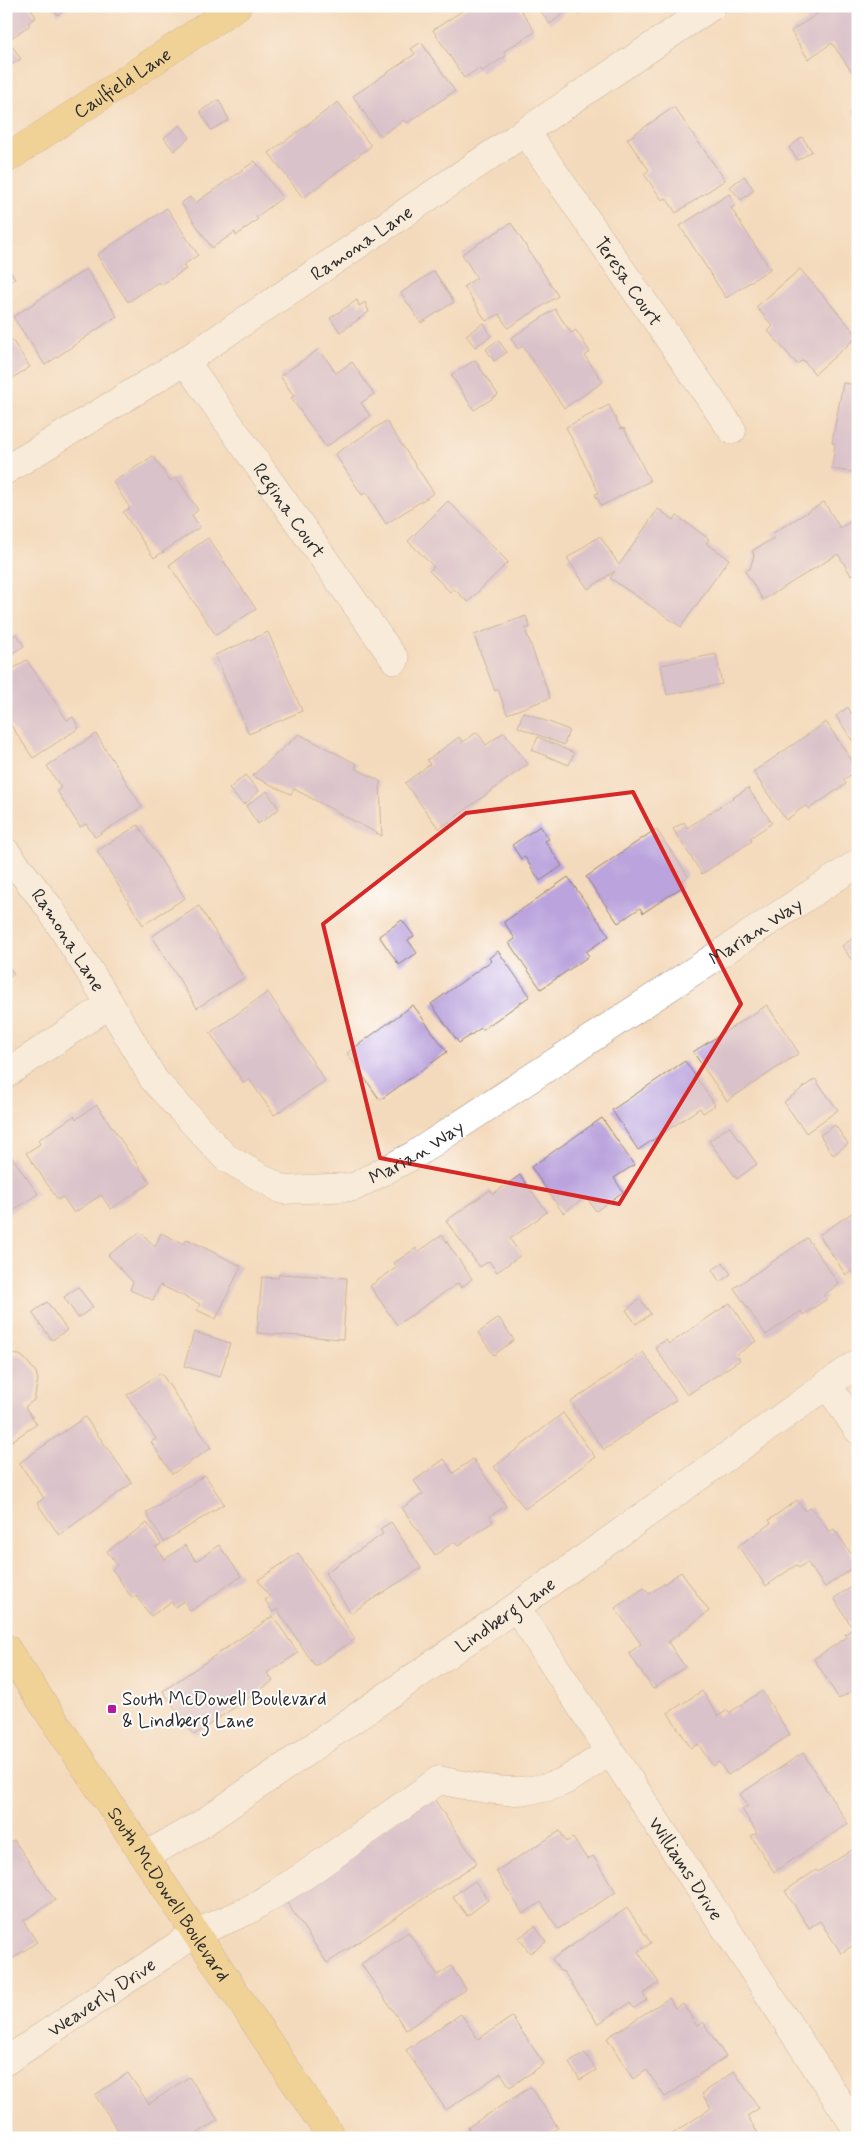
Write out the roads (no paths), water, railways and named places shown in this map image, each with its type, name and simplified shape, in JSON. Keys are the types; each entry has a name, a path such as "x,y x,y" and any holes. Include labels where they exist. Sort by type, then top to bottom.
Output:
{"main road":[{"name":"Caulfield Lane","path":"6,159 236,6"},
{"name":"South McDowell Boulevard","path":"6,1648 332,2138"}],"street":[{"name":"Ramona Lane","path":"6,470 185,361 712,6"},
{"name":"Teresa Court","path":"526,132 732,430"},
{"name":"Regina Court","path":"185,361 395,660"},
{"name":"Ramona Lane","path":"6,852 49,906 110,1004"},
{"name":"Marian Way","path":"110,1004 154,1080 225,1157 283,1190 354,1187 414,1155 858,863"},
{"path":"6,1074 110,1004"},
{"name":"Lindberg Lane","path":"145,1856 200,1825 516,1607 858,1363"},
{"path":"827,1384 858,1430"},
{"name":"Williams Drive","path":"516,1607 858,2131"},
{"name":"Weaverly Drive","path":"6,2062 196,1933 247,1911 305,1875 438,1780 493,1791 558,1784 610,1751"}],"place":[{"name":"South McDowell Boulevard & Lindberg Lane","path":"112,1709"}]}
